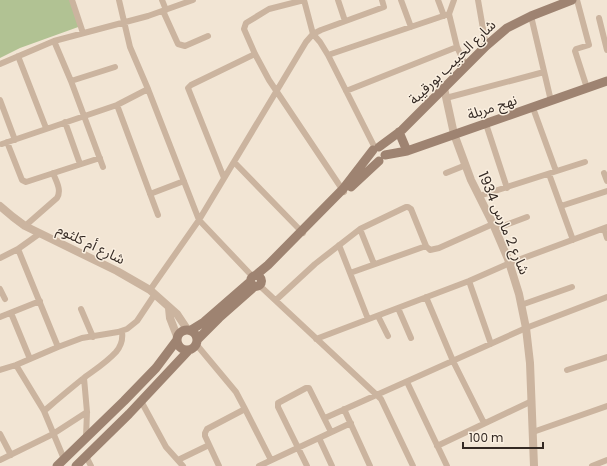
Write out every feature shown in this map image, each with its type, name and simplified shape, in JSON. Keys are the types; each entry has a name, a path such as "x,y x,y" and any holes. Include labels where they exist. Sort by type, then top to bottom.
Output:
{"main road":[{"name":"شارع الحبيب بورقيبة","path":"344,191 376,148 399,132 486,46 507,28 559,2 572,0"},
{"name":"نهج مربلة","path":"382,158 407,151 533,108 607,81"},
{"path":"399,132 407,151"},
{"path":"376,148 372,155 374,159 382,158"},
{"path":"76,466 344,191 382,158"},
{"path":"57,466 156,368 183,330 189,330 204,322 256,281"},
{"path":"189,330 196,334 194,345"},
{"path":"177,338 179,347 182,349 194,345"}],"street":[{"path":"72,0 83,33"},
{"path":"119,0 130,47 199,220 256,281 377,395 384,404 413,466"},
{"path":"162,0 178,44 185,46 208,36"},
{"path":"0,64 54,41 124,23 193,0"},
{"path":"344,191 270,80 255,54 244,29 246,23 269,9 304,0 313,34 328,55 376,148"},
{"path":"338,0 345,21"},
{"path":"1,369 16,365 82,338 122,332 136,321 152,292 199,220 306,42 313,34 321,30 384,7 382,0"},
{"path":"401,0 411,27"},
{"path":"438,0 447,15 457,47 466,66"},
{"path":"328,55 447,15 454,0"},
{"path":"478,0 486,46"},
{"path":"577,0 589,45 576,49 587,88"},
{"path":"531,16 551,101"},
{"path":"599,18 607,50"},
{"path":"54,41 85,116 103,167"},
{"path":"346,91 457,47"},
{"path":"224,178 188,88 191,85 255,54"},
{"path":"18,56 46,128"},
{"path":"71,81 115,66"},
{"path":"446,98 544,72"},
{"name":"شارع 2 مارس 1934","path":"444,88 454,134 479,196 510,263 521,305 526,328 530,363 534,466"},
{"path":"100,158 24,181 22,180 5,143 118,105 148,89"},
{"path":"0,100 15,140"},
{"path":"118,105 158,215"},
{"path":"533,108 556,171"},
{"path":"65,122 80,164"},
{"path":"486,124 507,188"},
{"path":"234,162 303,233"},
{"path":"479,196 585,162"},
{"path":"446,173 466,165"},
{"path":"25,226 57,198 59,190 53,173"},
{"path":"604,173 607,181"},
{"path":"549,174 573,240"},
{"path":"150,194 184,181"},
{"path":"561,206 607,191"},
{"name":"شارع أم كلثوم","path":"0,206 25,226 117,271 152,292 177,314 189,330"},
{"path":"276,300 315,264 360,229 408,207 411,210 426,246 430,250 527,217"},
{"path":"316,339 468,281 510,263 605,228 607,238"},
{"path":"360,229 374,264"},
{"path":"0,258 40,234"},
{"path":"339,245 368,319"},
{"path":"350,273 426,246"},
{"path":"18,248 58,347"},
{"path":"468,281 491,344"},
{"path":"521,305 572,287"},
{"path":"0,289 5,300"},
{"path":"426,297 453,361 484,423"},
{"path":"325,418 526,328 607,297"},
{"path":"0,317 40,301"},
{"path":"169,308 170,318 177,338"},
{"path":"398,308 412,338"},
{"path":"81,309 94,337"},
{"path":"11,313 30,359"},
{"path":"378,316 388,336"},
{"path":"44,411 84,378 102,366 117,351 122,341 122,332"},
{"path":"194,345 230,384 245,409 271,460"},
{"path":"567,370 607,357"},
{"path":"16,365 44,411 64,459"},
{"path":"84,378 86,437"},
{"path":"407,382 447,466"},
{"path":"307,466 278,407 279,402 306,388 309,388 331,432"},
{"path":"141,401 166,447 183,466"},
{"path":"437,446 532,401"},
{"path":"533,432 607,406"},
{"path":"219,466 204,434 207,429 245,409"},
{"path":"344,409 370,466"},
{"path":"0,460 53,434 86,412"},
{"path":"263,465 350,423"},
{"path":"0,434 11,455"},
{"path":"319,438 332,466"},
{"path":"178,460 209,444"},
{"path":"86,456 91,466"},
{"path":"592,466 607,460"}],"green space":[{"path":"0,0 71,0 81,26 20,48 0,58"}]}
